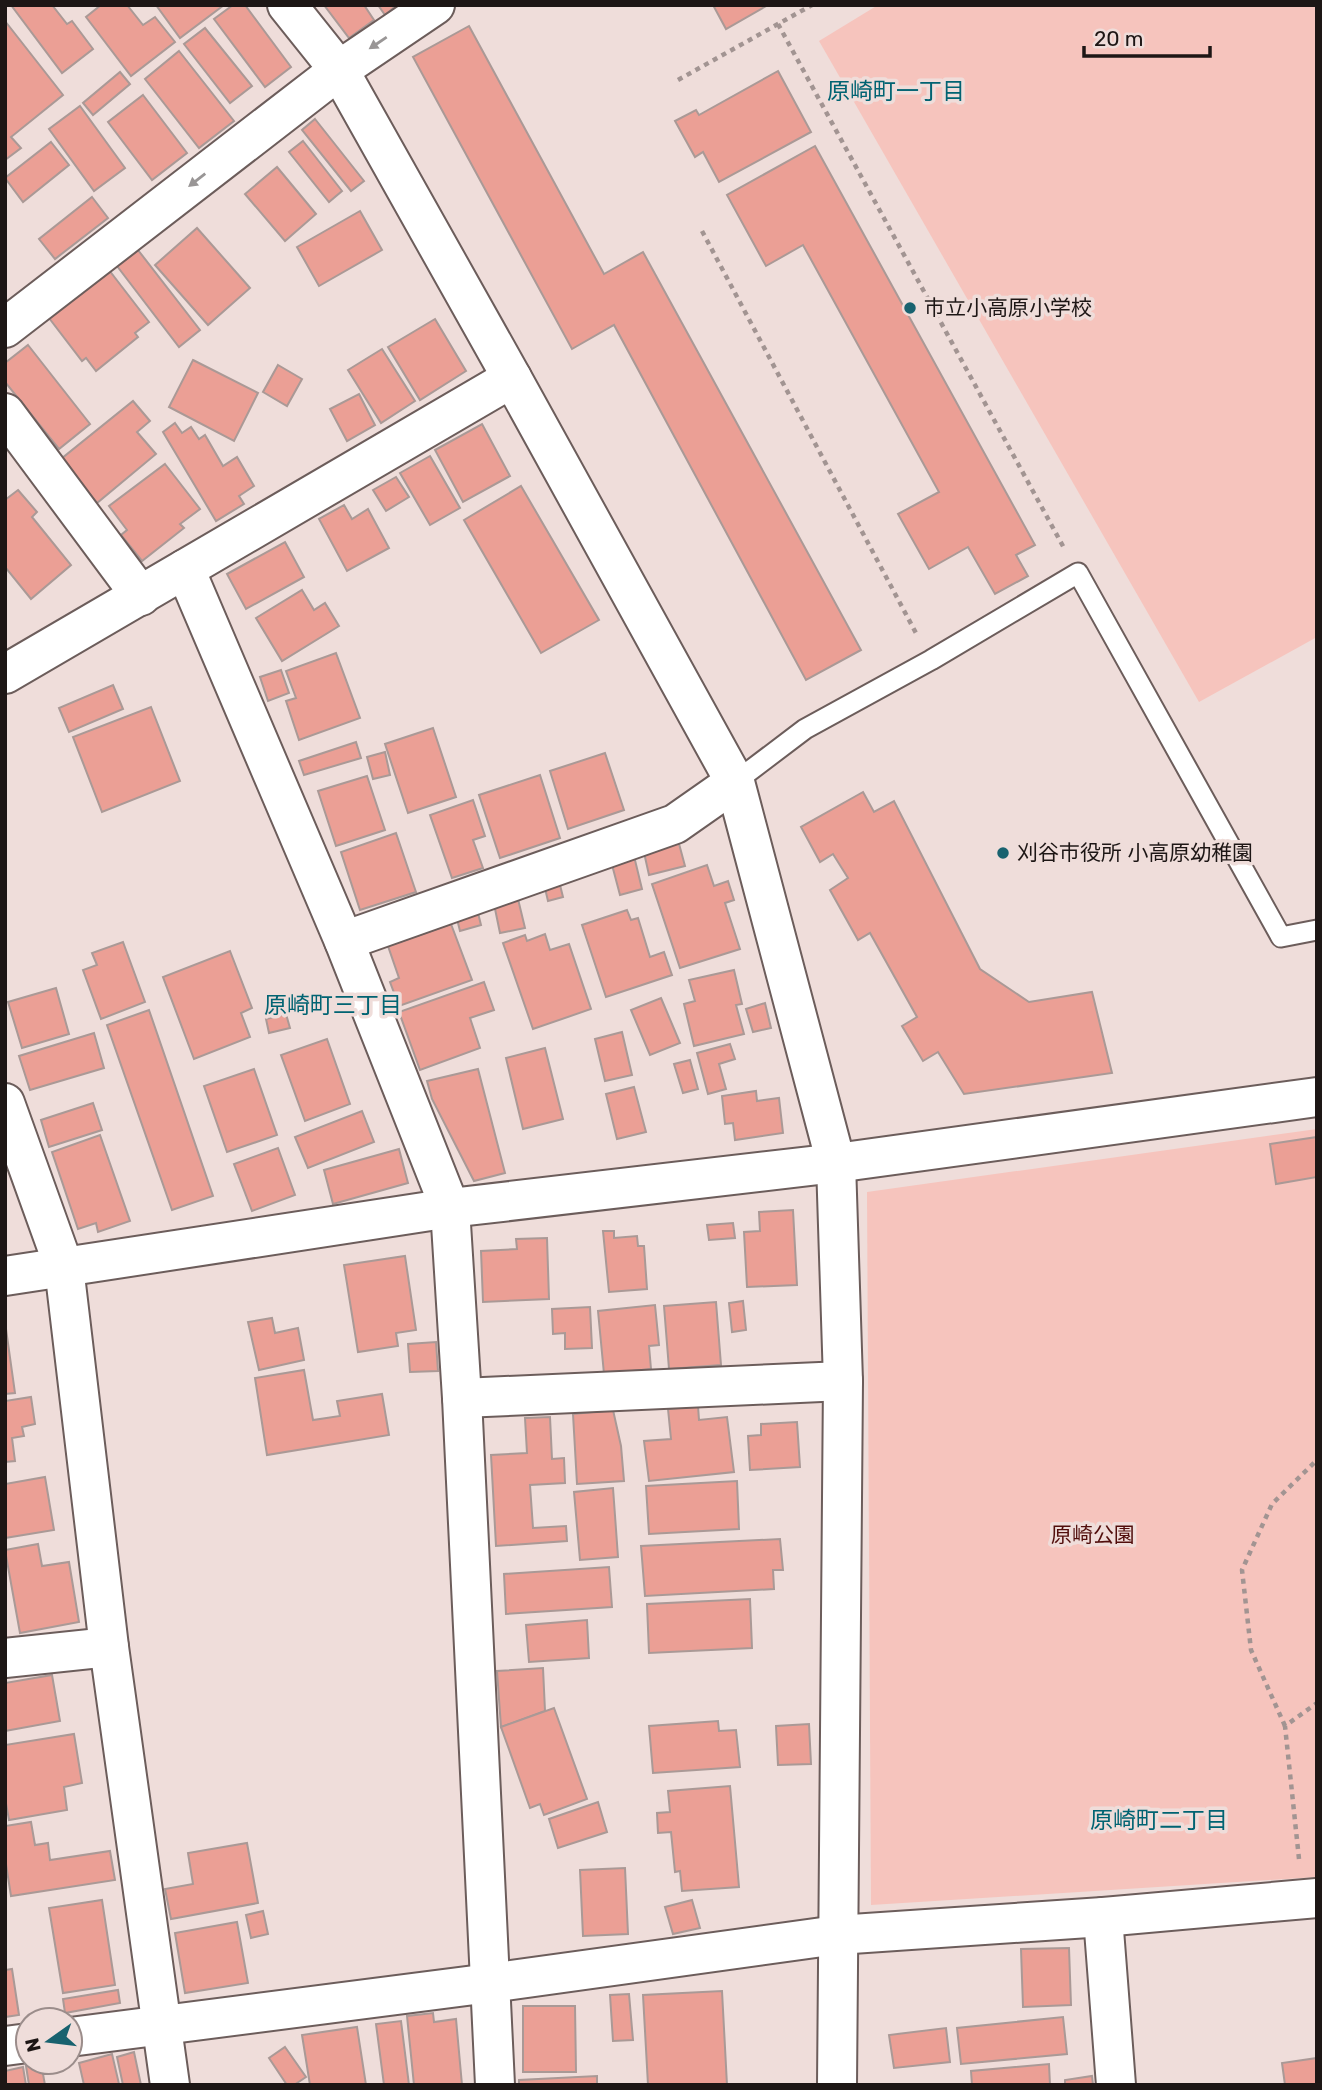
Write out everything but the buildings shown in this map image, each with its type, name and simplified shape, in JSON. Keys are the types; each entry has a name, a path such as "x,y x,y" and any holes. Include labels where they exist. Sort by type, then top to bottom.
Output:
{"street":[{"path":"288,5 339,70 735,782 835,1163 843,1381 837,2085"},
{"path":"5,328 339,70 435,5"},
{"path":"5,674 512,378"},
{"path":"5,414 141,596"},
{"path":"185,569 344,941 450,1208 462,1398 495,2085"},
{"path":"344,941 675,824 735,782"},
{"path":"5,1276 450,1208 835,1163 1317,1097"},
{"path":"5,1103 64,1267 108,1647 170,2085"},
{"path":"462,1398 843,1381"},
{"path":"5,1658 108,1647"},
{"path":"84,2035 838,1935 1103,1917 1310,1898"},
{"path":"1103,1917 1116,2085"}],"lane":[{"path":"735,782 806,729 931,660 1078,573 1281,937 1317,930"}],"path":[{"path":"678,80 812,5"},
{"path":"778,24 1078,573"},
{"path":"702,231 931,660"},
{"path":"1310,1898 1285,1726 1251,1650 1242,1570 1272,1504 1317,1460"},
{"path":"1285,1726 1317,1703"}],"green space":[{"path":"878,5 1317,5 1317,637 1199,702 819,41"},
{"name":"原崎公園","path":"1317,1129 1317,1877 871,1905 867,1192"}],"place":[{"name":"市立小高原小学校","path":"910,308"},
{"name":"刈谷市役所 小高原幼稚園","path":"1003,853"}],"district":[{"name":"原崎町一丁目","path":"896,91"},
{"name":"原崎町三丁目","path":"333,1005"},
{"name":"原崎町二丁目","path":"1159,1820"}]}
